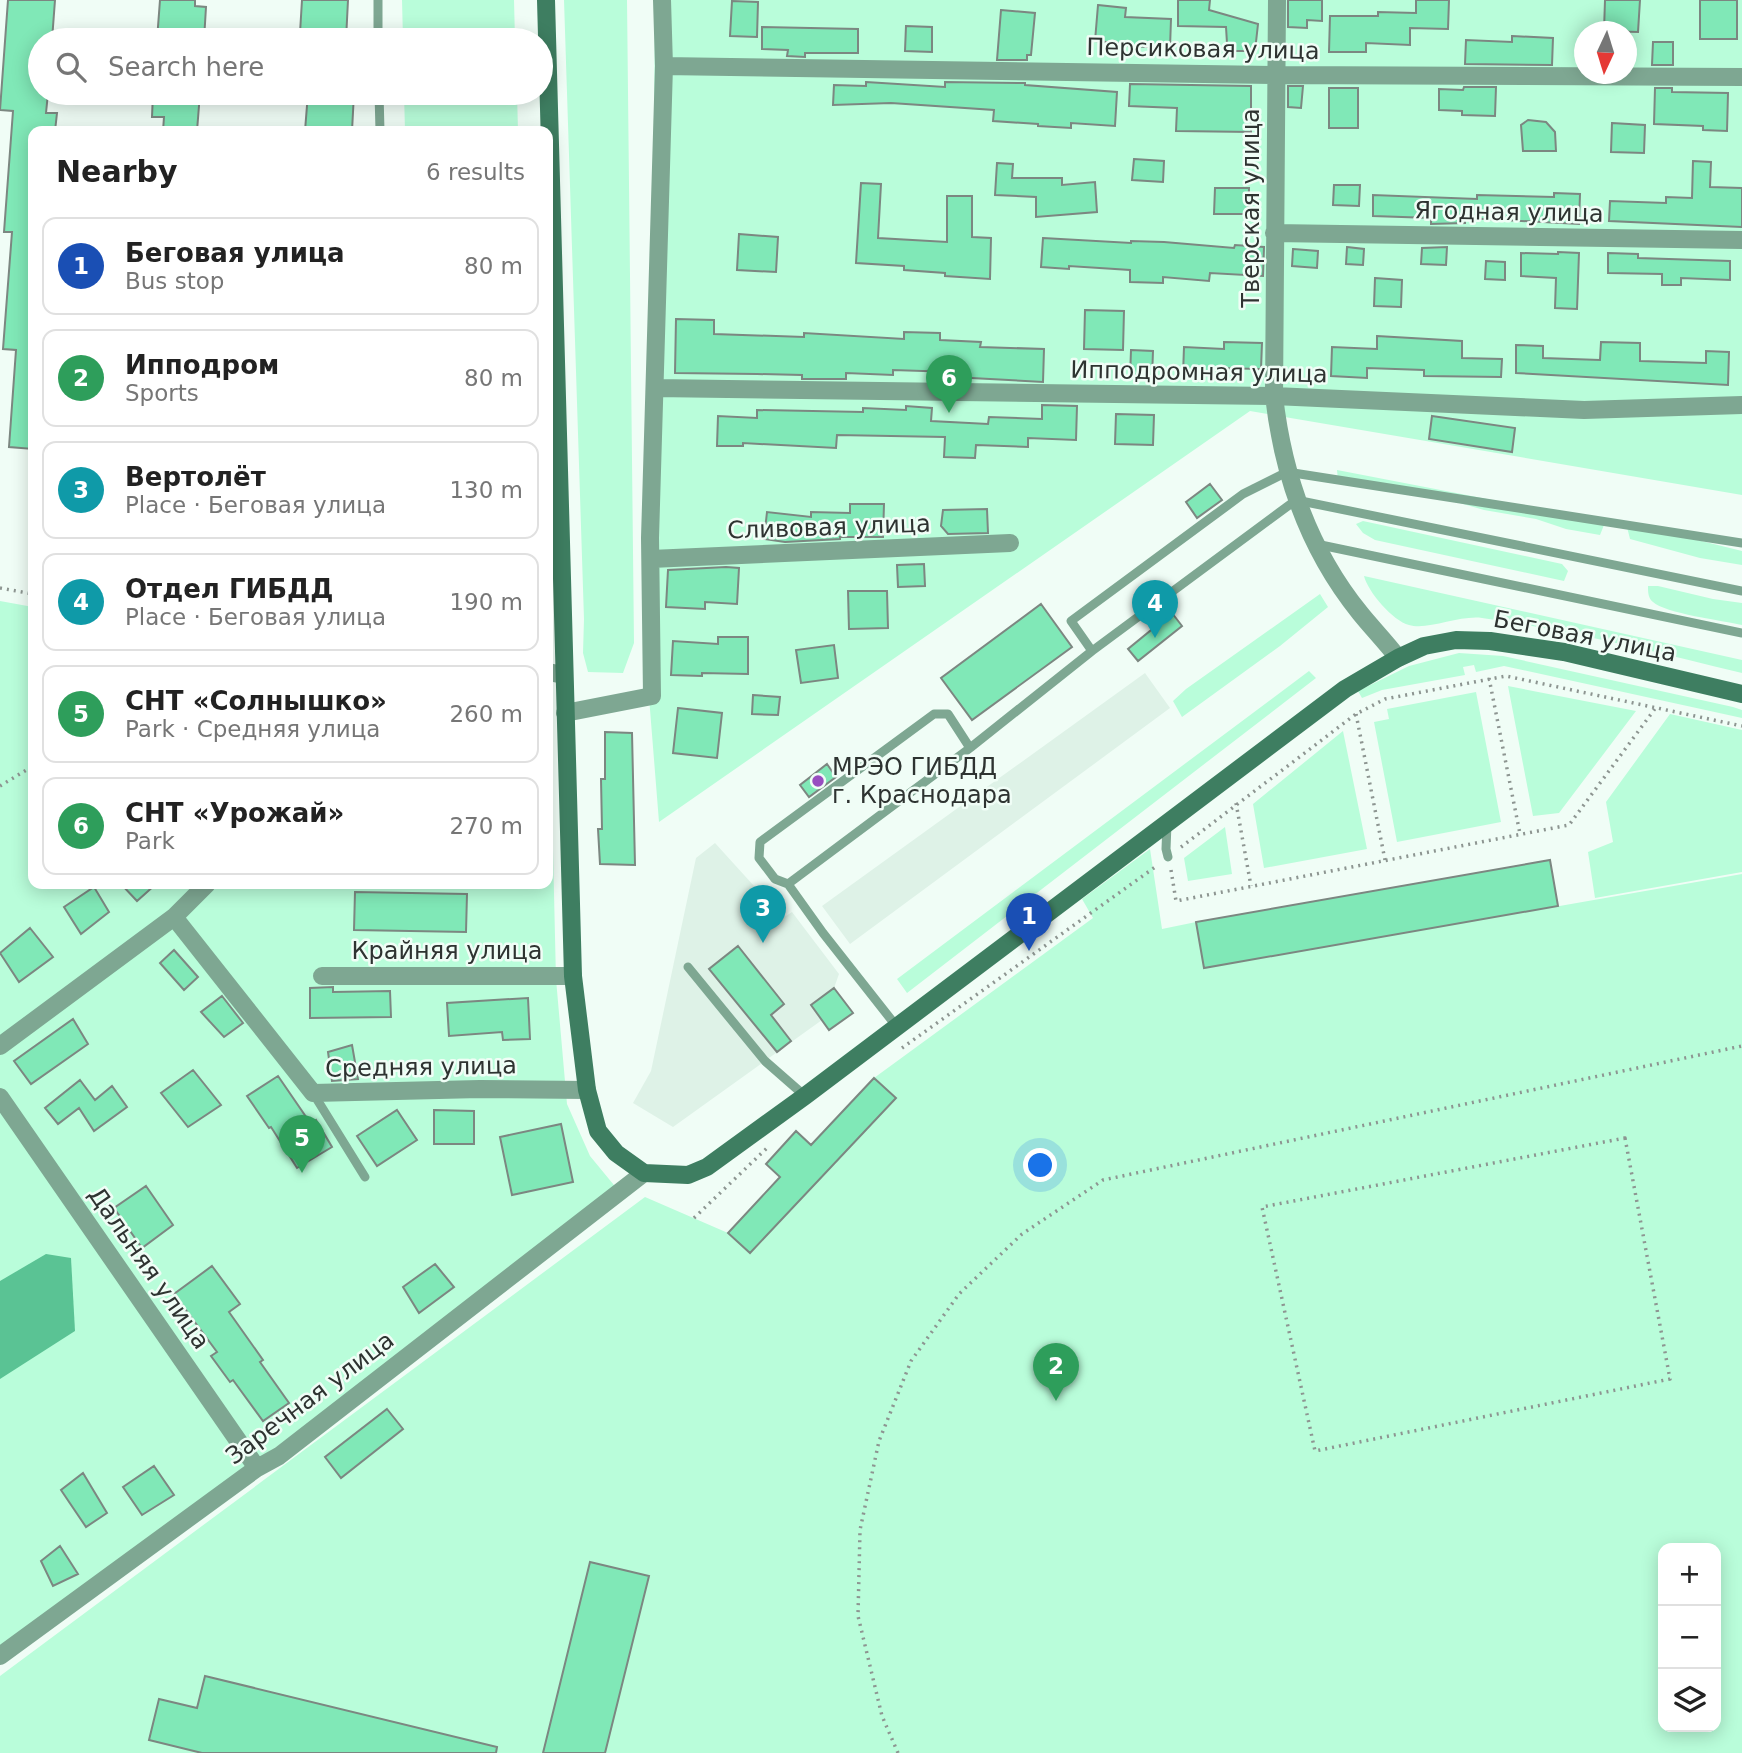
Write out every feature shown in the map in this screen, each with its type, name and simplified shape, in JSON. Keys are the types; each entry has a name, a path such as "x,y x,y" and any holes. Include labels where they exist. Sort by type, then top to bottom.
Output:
{"street":[{"path":"546,0 546,28"},
{"path":"565,713 652,696 651,559 664,66 662,0"},
{"name":"Тверская улица","path":"1277,0 1276,416 1287,472 1315,544 1359,612 1398,658"},
{"name":"Персиковая улица","path":"664,66 1276,75 1742,77"},
{"path":"548,105 548,126"},
{"name":"Ягодная улица","path":"1275,233 1742,240"},
{"name":"Ипподромная улица","path":"655,388 1274,396 1584,410 1742,405"},
{"path":"553,438 556,674 565,713 573,976 587,1090 598,1131 616,1153 644,1173"},
{"name":"Сливовая улица","path":"651,559 1010,543"},
{"name":"Беговая улица","path":"644,1173 688,1175 707,1167 806,1096 1345,689 1424,646 1456,640 1489,641 1564,652 1742,694"},
{"path":"0,1046 174,917 202,889"},
{"name":"Средняя улица","path":"174,917 313,1093 480,1089 587,1090"},
{"name":"Крайняя улица","path":"322,976 573,976"},
{"name":"Дальняя улица","path":"0,1097 257,1468"},
{"name":"Заречная улица","path":"0,1656 257,1468 279,1456 644,1173"}],"lane":[{"path":"378,0 378,28"},
{"path":"379,105 380,126"},
{"path":"1091,651 1070,621 1243,494 1287,472 1742,543"},
{"path":"788,884 970,748 1091,651 1296,500 1742,591"},
{"path":"1315,544 1742,633"},
{"path":"897,1027 788,884 775,879 759,858 760,842 933,714 948,714 970,748"},
{"path":"1167,824 1168,857"},
{"path":"688,967 765,1061 806,1096"},
{"path":"313,1093 365,1177"}],"path":[{"path":"0,588 28,593"},
{"path":"901,1049 1168,857 1356,714 1385,699 1506,676 1742,726"},
{"path":"1489,678 1520,834"},
{"path":"1168,857 1176,901 1569,825 1657,706"},
{"path":"1356,714 1385,860"},
{"path":"0,786 28,769"},
{"path":"1236,803 1251,886"},
{"path":"898,1753 882,1716 858,1616 860,1530 879,1441 911,1361 959,1294 1022,1234 1103,1180 1742,1046"},
{"path":"1625,1138 1670,1379 1315,1451 1262,1207 1625,1138"},
{"path":"694,1218 769,1146"}],"shaded area":[{"path":"402,0 514,0 515,28 403,28"},
{"path":"564,0 627,0 634,643 623,673 588,672 583,653"},
{"path":"655,0 1742,0 1742,495 1250,411 659,822 649,697"},
{"path":"404,105 517,105 518,126 405,126"},
{"path":"1337,470 1555,512 1604,525 1600,535 1566,529 1536,519 1484,510 1446,499 1338,480"},
{"path":"1363,521 1562,564 1568,571 1564,581 1375,540 1363,533 1356,524"},
{"path":"1627,527 1653,529 1742,551 1742,565 1700,558 1630,539"},
{"path":"1364,576 1742,660 1742,673 1580,635 1482,618 1425,626 1409,625 1396,618 1382,605 1370,590"},
{"path":"1648,586 1742,603 1742,625 1659,606 1650,599"},
{"path":"1320,594 1328,607 1280,646 1182,717 1173,701 1186,689"},
{"path":"0,601 28,606 28,889 553,889 553,850 556,979 567,1104 590,1156 618,1190 0,1655"},
{"path":"1459,653 1503,656 1733,707 1742,710 1742,718 1504,666 1476,672 1474,665 1463,667 1465,675 1382,690 1362,698 1358,691 1409,666"},
{"path":"1309,671 1316,678 907,993 897,979"},
{"path":"1145,673 1170,708 850,944 822,906"},
{"path":"1508,686 1636,711 1559,813 1533,816"},
{"path":"1476,692 1501,822 1397,842 1374,722 1389,719 1387,709"},
{"path":"1670,714 1742,730 1742,872 1595,898 1588,852 1613,842 1606,802"},
{"path":"1343,731 1367,849 1264,868 1253,804"},
{"path":"1225,827 1232,874 1188,881 1184,858"},
{"path":"715,843 783,918 792,912 839,974 834,988 811,1005 822,1020 673,1127 633,1103 651,1071 696,858"},
{"path":"1150,849 1162,929 1196,922 1205,968 1742,874 1742,1753 0,1753 0,1676 645,1197 728,1233 750,1253 895,1098 874,1078 1093,918 1082,899"},
{"path":"46,1254 71,1258 75,1331 0,1379 0,1281"}],"building":[{"path":"8,0 55,0 53,28 28,28 28,105 47,105 46,113 57,113 56,126 28,126 28,449 9,447 16,350 3,349 12,232 4,232 13,111 0,110"},
{"path":"160,0 195,0 195,6 206,7 205,28 158,28"},
{"path":"302,0 348,0 347,28 300,28"},
{"path":"1178,0 1210,0 1209,10 1258,24 1255,51 1235,51 1227,43 1226,27 1178,26"},
{"path":"1288,0 1322,0 1322,21 1307,20 1307,28 1288,27"},
{"path":"1416,0 1449,0 1448,29 1410,28 1410,45 1366,43 1366,52 1329,52 1330,16 1378,16 1378,12 1416,13"},
{"path":"1605,0 1640,0 1638,32 1637,21 1604,21"},
{"path":"1700,0 1737,0 1737,39 1700,39"},
{"path":"732,1 758,2 757,37 730,36"},
{"path":"1098,5 1126,8 1125,17 1171,19 1170,48 1095,41"},
{"path":"1001,10 1035,13 1031,55 1027,55 1027,60 997,60"},
{"path":"906,26 932,27 932,52 905,51"},
{"path":"762,27 858,29 858,53 805,53 805,57 787,56 788,50 762,49"},
{"path":"1512,36 1553,38 1552,65 1465,64 1466,40 1512,42"},
{"path":"1653,42 1673,42 1673,65 1652,65"},
{"path":"866,82 945,87 945,82 1025,83 1117,92 1115,126 1071,123 1071,128 993,121 994,110 891,103 833,105 834,85 866,86"},
{"path":"1130,84 1251,86 1251,132 1176,131 1177,108 1129,106"},
{"path":"1288,86 1303,86 1301,108 1288,107"},
{"path":"1464,87 1496,87 1495,116 1462,115 1462,111 1439,110 1439,89 1463,90"},
{"path":"1329,88 1358,88 1358,128 1329,128"},
{"path":"1655,88 1672,88 1672,92 1728,93 1727,131 1703,130 1703,126 1654,124"},
{"path":"152,105 199,105 197,126 163,126 164,117 152,117"},
{"path":"307,105 353,105 352,126 305,126"},
{"path":"1528,120 1546,122 1555,132 1556,151 1523,151 1521,125"},
{"path":"1612,123 1645,125 1644,153 1611,152"},
{"path":"1134,159 1164,161 1163,182 1132,180"},
{"path":"1693,161 1711,162 1710,187 1742,188 1742,227 1609,221 1610,201 1666,203 1666,197 1692,198"},
{"path":"997,163 1013,164 1012,178 1062,178 1062,185 1095,182 1097,212 1036,217 1036,197 995,195"},
{"path":"861,183 881,184 878,238 947,242 947,196 972,196 972,237 991,238 990,279 904,270 904,266 856,263"},
{"path":"1334,185 1360,185 1359,206 1333,205"},
{"path":"1215,188 1249,188 1248,214 1214,214"},
{"path":"1554,193 1580,194 1579,224 1465,218 1465,223 1431,224 1431,218 1373,216 1373,195 1477,199 1477,195 1554,197"},
{"path":"739,234 778,237 776,272 737,270"},
{"path":"1043,238 1164,242 1234,248 1235,245 1264,247 1263,276 1210,273 1209,281 1163,277 1163,283 1130,282 1130,270 1041,267"},
{"path":"1347,247 1364,249 1363,265 1346,264"},
{"path":"1447,247 1446,265 1421,264 1422,248"},
{"path":"1293,249 1318,251 1317,268 1292,266"},
{"path":"1521,253 1579,253 1577,309 1555,308 1556,278 1521,276"},
{"path":"1608,253 1638,254 1638,258 1730,261 1730,280 1681,278 1681,285 1662,285 1662,274 1608,273"},
{"path":"1486,261 1505,262 1505,280 1485,279"},
{"path":"1375,278 1402,280 1401,307 1374,306"},
{"path":"1085,310 1124,311 1123,350 1084,349"},
{"path":"676,319 714,320 714,334 804,337 804,333 904,339 904,332 940,333 940,340 981,342 980,347 1044,349 1043,382 953,377 953,372 893,370 893,375 846,373 846,379 802,379 802,375 675,373"},
{"path":"1377,336 1462,341 1462,358 1502,359 1501,377 1424,376 1424,370 1367,368 1367,378 1331,376 1332,347 1377,349"},
{"path":"1224,342 1262,343 1261,369 1217,368 1217,376 1183,375 1184,347 1224,349"},
{"path":"1601,342 1640,343 1640,361 1706,363 1706,351 1729,352 1728,385 1516,373 1516,345 1543,346 1543,358 1600,360"},
{"path":"1131,350 1153,351 1152,379 1130,378"},
{"path":"1042,405 1077,406 1076,440 1028,438 1028,447 976,445 975,458 944,457 945,437 837,435 836,448 743,443 743,446 717,446 718,416 757,418 757,410 863,412 863,408 906,410 906,406 932,408 931,421 988,424 989,417 1042,419"},
{"path":"1116,414 1154,415 1153,445 1115,444"},
{"path":"1432,416 1515,428 1512,452 1429,439"},
{"path":"1210,484 1222,500 1197,518 1186,502"},
{"path":"850,504 884,504 883,537 840,537 785,542 764,539 767,512 811,517 811,512 850,513"},
{"path":"987,509 988,533 948,534 941,526 943,510"},
{"path":"924,564 925,586 898,587 897,565"},
{"path":"739,568 737,604 705,602 705,609 666,607 668,570"},
{"path":"848,591 887,591 888,628 849,629"},
{"path":"1041,604 1072,647 972,720 941,678"},
{"path":"1172,613 1182,626 1138,661 1128,649"},
{"path":"718,637 748,637 748,674 671,675 673,641 718,644"},
{"path":"834,645 838,678 801,683 796,650"},
{"path":"753,695 780,697 778,715 752,714"},
{"path":"678,708 722,713 717,758 673,753"},
{"path":"605,732 632,733 635,865 600,864 598,829 602,829 601,779 605,779"},
{"name":"МРЭО ГИБДД г. Краснодара","path":"827,764 836,777 809,797 800,785"},
{"path":"1550,860 1558,906 1204,968 1196,922"},
{"path":"95,889 109,912 81,934 64,907"},
{"path":"126,889 150,889 137,901"},
{"path":"355,892 467,894 466,932 354,930"},
{"path":"30,928 53,957 19,982 0,953"},
{"path":"738,946 784,1004 771,1015 791,1041 777,1052 709,969"},
{"path":"174,950 198,977 184,990 160,963"},
{"path":"333,987 333,992 390,991 391,1017 310,1018 310,988"},
{"path":"834,988 853,1013 829,1030 811,1005"},
{"path":"222,996 243,1023 224,1037 201,1012"},
{"path":"528,998 530,1039 503,1040 502,1032 449,1036 447,1003"},
{"path":"73,1019 88,1044 31,1084 14,1061"},
{"path":"352,1045 358,1079 332,1081 328,1052"},
{"path":"193,1070 221,1105 188,1127 161,1093"},
{"path":"278,1076 311,1124 316,1120 332,1147 297,1168 247,1096"},
{"path":"874,1078 896,1098 750,1253 728,1233 780,1177 766,1164 796,1131 811,1145"},
{"path":"80,1080 95,1100 112,1086 127,1107 94,1131 79,1108 58,1124 45,1108"},
{"path":"397,1110 417,1140 377,1166 357,1136"},
{"path":"434,1110 474,1111 474,1144 434,1144"},
{"path":"561,1124 573,1182 512,1195 500,1137"},
{"path":"146,1186 173,1225 142,1248 114,1208"},
{"path":"435,1264 454,1287 419,1313 403,1287"},
{"path":"212,1266 240,1304 229,1312 289,1403 263,1421 233,1380 230,1382 211,1356 217,1352 174,1294"},
{"path":"387,1409 403,1429 341,1478 325,1457"},
{"path":"154,1466 174,1495 142,1515 123,1487"},
{"path":"83,1473 107,1513 86,1527 61,1490"},
{"path":"60,1546 78,1574 53,1586 41,1561"},
{"path":"590,1562 649,1576 605,1753 543,1753"},
{"path":"205,1676 497,1747 496,1753 202,1753 149,1740 159,1699 197,1708"}],"place":[{"name":"СНТ «Урожай»","path":"949,413"},
{"name":"Отдел ГИБДД","path":"1155,638"},
{"name":"МРЭО ГИБДД г. Краснодара","path":"818,781"},
{"name":"Вертолёт","path":"763,943"},
{"name":"Беговая улица","path":"1029,951"},
{"name":"СНТ «Солнышко»","path":"302,1173"},
{"name":"Ипподром","path":"1056,1401"}]}
